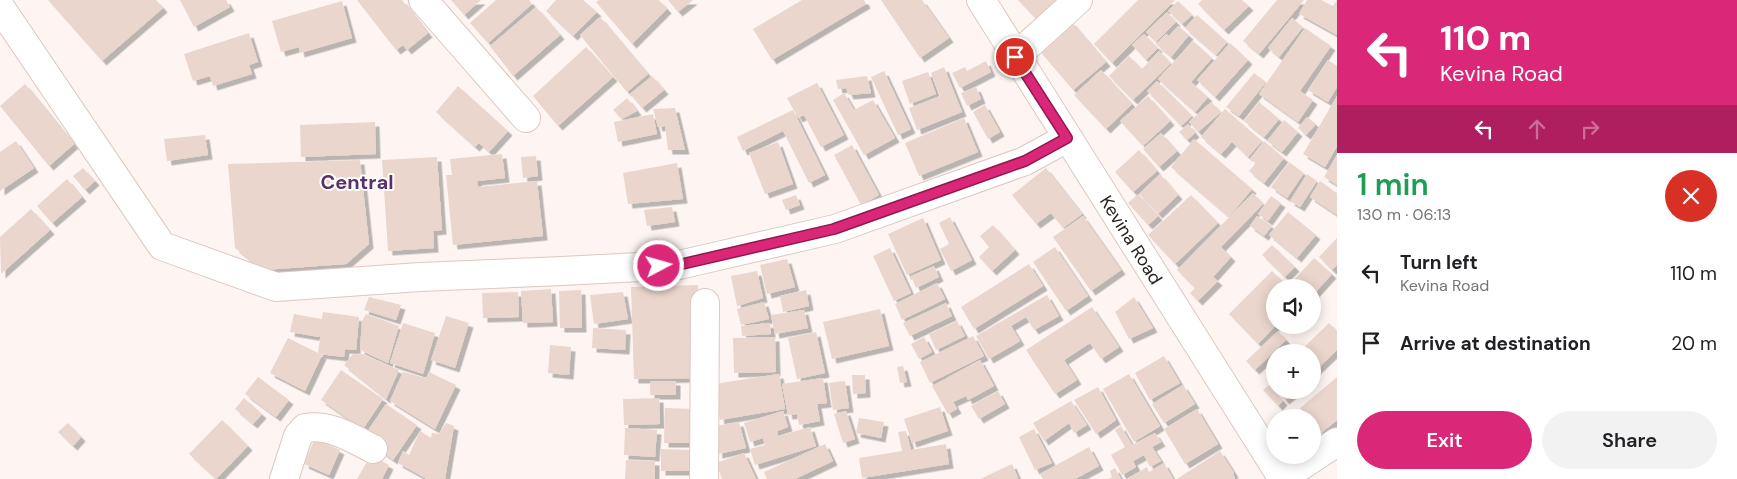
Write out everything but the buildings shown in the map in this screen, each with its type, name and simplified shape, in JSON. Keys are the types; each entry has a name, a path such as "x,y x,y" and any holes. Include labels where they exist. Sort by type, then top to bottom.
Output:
{"street":[{"path":"423,0 526,118"},
{"name":"Kevina Road","path":"980,0 1282,479"},
{"path":"1015,57 1078,0"},
{"path":"0,7 162,246 276,288 420,277 678,265 834,229 1025,161 1067,138"},
{"path":"704,303 704,479"},
{"path":"284,479 298,436 305,428 316,426 338,431 374,449"},
{"path":"1282,479 1337,442"}],"district":[{"name":"Central","path":"357,182"}],"route":[{"path":"659,266 678,265 834,229 1025,161 1049,146 1067,138 1015,57"}]}
